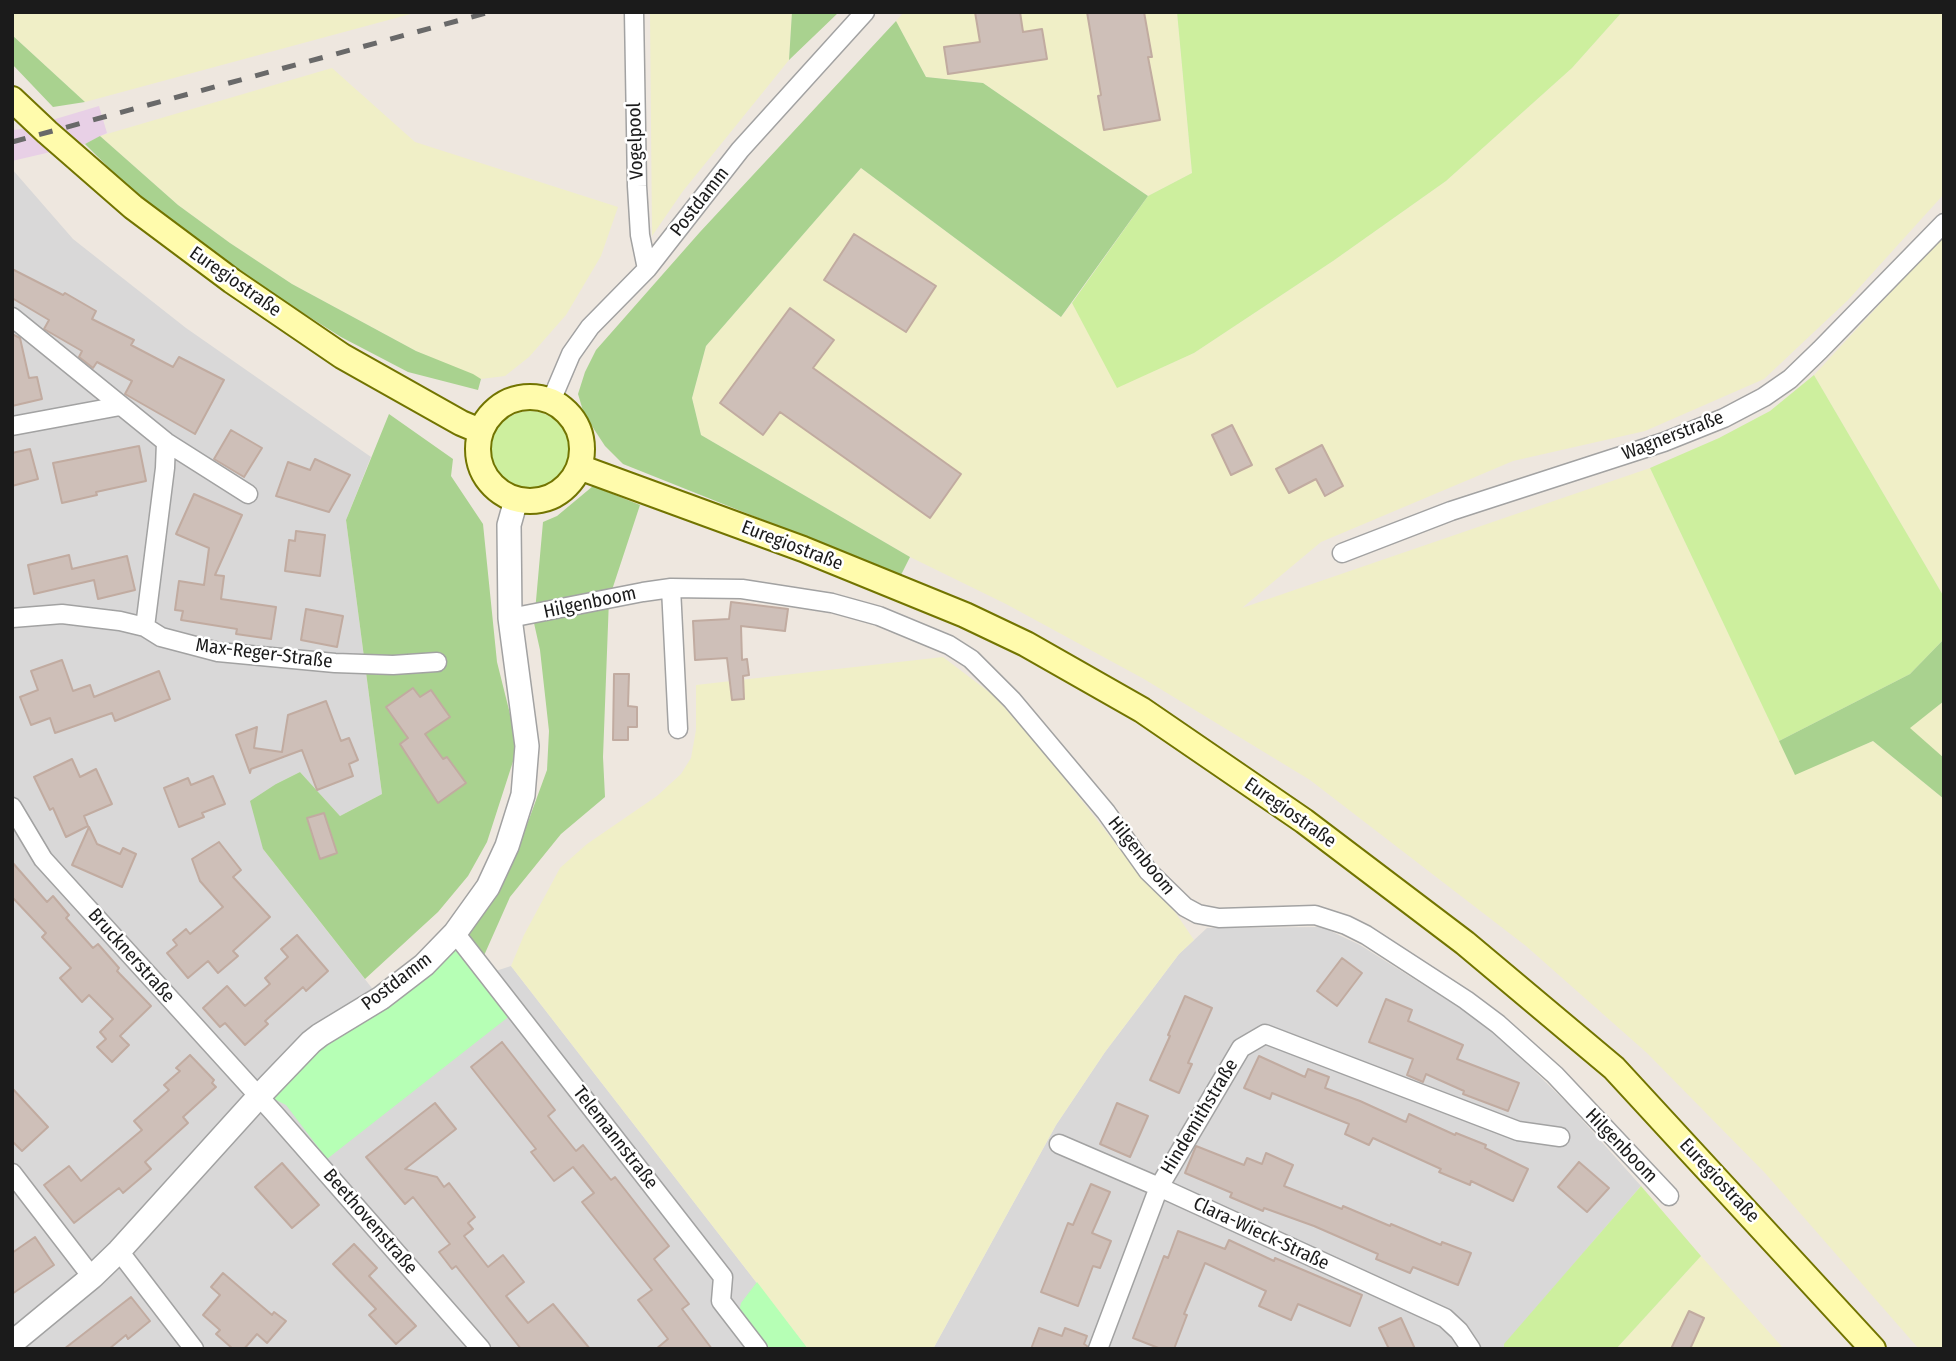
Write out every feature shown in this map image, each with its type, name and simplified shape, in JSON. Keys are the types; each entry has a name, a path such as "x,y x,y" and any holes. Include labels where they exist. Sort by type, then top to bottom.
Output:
{"main road":[{"name":"Euregiostraße","path":"12,99 133,207 232,281 342,356 480,431"},
{"path":"535,397 551,401 565,410 575,422 581,436 579,467 571,481 560,492 546,499 531,502 516,500 500,493 488,481 480,466 477,449 480,431 488,416 517,398 535,397"},
{"name":"Euregiostraße","path":"579,467 803,549 965,615 1026,644 1153,717 1304,821 1455,934 1614,1068 1873,1349"}],"street":[{"name":"Vogelpool","path":"634,12 637,186 640,234 647,269"},
{"name":"Postdamm","path":"551,401 572,354 590,327 647,269 740,150 865,12"},
{"name":"Wagnerstraße","path":"1342,553 1451,511 1664,442 1724,418 1764,397 1790,379 1821,350 1944,223"},
{"path":"12,317 166,442 248,494"},
{"path":"12,426 120,406"},
{"path":"145,627 166,442"},
{"name":"Postdamm","path":"12,1343 92,1277 119,1251 258,1097 320,1035 381,998 424,965 455,933 488,887 507,846 523,795 527,746 510,618 509,524 516,500"},
{"path":"671,588 678,729"},
{"name":"Hilgenboom","path":"510,618 671,588 741,589 832,603 879,616 949,645 971,659 1005,692 1106,812 1148,871 1185,907 1198,914 1219,918 1315,915 1366,935 1498,1024 1555,1075 1669,1196"},
{"name":"Max-Reger-Straße","path":"12,618 62,614 121,621 145,627 161,637 218,652 335,663 393,665 437,662"},
{"name":"Brucknerstraße","path":"12,807 43,859 258,1097"},
{"name":"Telemannstraße","path":"455,933 723,1277 721,1301 758,1349"},
{"name":"Hindemithstraße","path":"1098,1349 1159,1187 1241,1048 1265,1034 1518,1131 1560,1137"},
{"name":"Beethovenstraße","path":"258,1097 481,1349"},
{"name":"Clara-Wieck-Straße","path":"1059,1144 1445,1318 1459,1331 1471,1349"},
{"path":"12,1173 92,1277"},
{"path":"119,1251 194,1349"}],"shaded area":[{"path":"99,106 107,133 85,144 12,161 12,130"},
{"path":"12,169 73,239 186,328 371,457 346,520 382,794 340,816 300,772 276,784 263,849 411,1038 474,978 511,966 808,1349 12,1349"},
{"path":"1322,927 1360,945 1487,1025 1567,1103 1641,1186 1505,1344 1504,1349 933,1349 1056,1125 1105,1052 1179,954 1207,928"}],"green space":[{"path":"12,12 418,12 85,102 12,35"},
{"path":"650,12 792,12 789,60 683,191 652,236"},
{"path":"792,12 839,12 789,60"},
{"path":"904,12 1177,12 1192,173 1148,196 983,83 926,77 896,21"},
{"path":"1177,12 1622,12 1572,68 1446,181 1333,261 1194,353 1117,388 1072,303 1148,196 1192,173"},
{"path":"1622,12 1944,12 1944,194 1848,300 1764,379 1645,431 1513,461 1321,542 1242,608 1650,468 1795,774 1873,741 1944,799 1944,1349 1919,1349 1765,1173 1647,1053 1526,946 1310,780 1144,679 1006,604 910,557 701,435 692,398 706,346 861,168 1061,317 1072,303 1118,387 1194,353 1333,261 1446,181 1572,68"},
{"path":"896,21 926,77 983,83 1148,196 1061,317 861,168 706,346 692,398 701,435 910,557 901,575 623,464 605,446 584,414 578,394 596,350 700,232"},
{"path":"12,35 85,102 53,107 12,64"},
{"path":"332,68 415,142 618,207 601,256 566,315 529,357 505,376 481,379 416,351 292,284 178,205 100,136"},
{"path":"100,136 178,205 230,243 292,284 416,351 473,374 481,379 478,390 408,372 341,337 221,261 139,198 85,144"},
{"path":"1944,235 1944,597 1814,375"},
{"path":"1814,375 1944,597 1944,639 1910,674 1779,741 1650,468 1719,438 1770,411"},
{"path":"530,411 545,414 562,428 569,450 566,465 552,482 530,489 515,486 498,472 491,450 494,435 508,418"},
{"path":"389,414 453,459 451,476 483,524 497,662 518,746 487,842 468,876 438,912 365,979 263,849 250,801 300,772 340,816 382,794 346,520"},
{"path":"593,486 640,505 609,599 603,757 605,797 561,834 510,897 474,978 457,933 517,852 547,770 549,731 540,650 534,623 543,522 557,516"},
{"path":"1944,639 1944,701 1910,728 1944,758 1944,799 1873,741 1795,775 1779,741 1910,674"},
{"path":"943,657 993,695 1039,746 1144,880 1175,912 1194,940 1179,954 1105,1052 1056,1125 933,1349 808,1349 511,966 524,935 560,868 587,844 657,796 681,774 691,758 696,730 696,685"},
{"path":"1944,701 1944,758 1909,728"},
{"path":"455,933 516,1011 327,1159 286,1105 262,1093"},
{"path":"1641,1186 1701,1256 1616,1349 1504,1349 1504,1344"},
{"path":"1701,1256 1784,1349 1616,1349"},
{"path":"757,1282 808,1349 758,1349 737,1322 741,1303"}],"building":[{"path":"975,12 1020,12 1023,32 1042,29 1047,59 948,74 944,47 980,42"},
{"path":"1087,12 1144,12 1152,57 1148,57 1160,120 1104,130"},
{"path":"854,234 936,286 906,332 824,280"},
{"path":"12,269 63,295 65,293 96,311 92,319 134,340 131,345 173,367 179,357 224,380 195,434 125,394 132,381 97,362 93,368 79,357 82,351 44,329 49,320 12,298"},
{"path":"790,308 834,340 813,368 961,474 930,518 780,412 763,435 720,403"},
{"path":"12,334 20,338 29,378 37,377 42,399 12,406"},
{"path":"1232,425 1252,465 1231,475 1212,435"},
{"path":"231,430 262,448 244,477 214,459"},
{"path":"1322,445 1343,486 1325,496 1316,479 1289,493 1276,469"},
{"path":"139,446 146,481 62,503 53,463"},
{"path":"30,449 38,479 12,486 12,453"},
{"path":"315,459 350,475 329,512 276,496 288,462 310,470"},
{"path":"194,494 242,515 215,575 224,576 221,599 276,607 271,639 236,634 237,629 181,620 183,611 175,610 179,581 204,585 209,548 176,534"},
{"path":"296,531 325,535 320,576 285,571 289,540 295,541"},
{"path":"69,555 72,569 127,556 135,590 98,599 94,580 34,594 28,565"},
{"path":"731,602 788,609 785,631 741,626 742,660 747,659 749,675 743,676 744,699 732,700 727,658 695,660 693,621 729,619"},
{"path":"306,609 343,616 337,647 301,640"},
{"path":"62,660 73,691 90,685 94,697 159,671 170,699 115,721 112,713 55,733 50,718 31,725 20,697 38,690 31,671"},
{"path":"614,674 629,674 628,706 637,707 637,727 628,727 628,740 613,740"},
{"path":"413,688 420,697 431,690 450,717 425,734 443,759 447,757 466,783 438,803 400,744 408,738 386,707"},
{"path":"326,701 341,741 349,738 358,760 349,764 353,776 317,790 302,750 251,769 250,773 236,735 257,727 254,748 282,752 288,715"},
{"path":"72,759 80,777 96,769 112,804 84,816 88,826 66,837 53,808 50,810 34,777"},
{"path":"213,776 225,804 202,813 204,817 179,827 164,788 188,778 191,785"},
{"path":"324,813 337,853 320,859 307,818"},
{"path":"89,827 97,844 120,854 123,848 136,854 122,887 72,865"},
{"path":"219,842 241,870 233,877 270,917 233,951 238,956 218,973 208,961 188,978 167,953 177,945 173,940 186,929 190,934 223,907 200,881 192,859"},
{"path":"12,862 47,902 53,896 69,915 66,918 93,948 98,944 119,968 117,971 151,1006 120,1036 129,1045 112,1062 97,1047 106,1039 100,1032 113,1019 89,995 82,1002 60,978 71,968 42,937 46,933 12,897"},
{"path":"297,935 328,971 306,991 303,987 265,1021 268,1024 245,1045 225,1023 220,1027 203,1008 227,986 245,1006 270,984 265,978 288,957 281,949"},
{"path":"1342,958 1362,973 1337,1006 1317,991"},
{"path":"1185,996 1212,1008 1188,1063 1192,1064 1179,1093 1150,1080"},
{"path":"1386,999 1412,1010 1408,1021 1463,1045 1457,1059 1519,1083 1508,1111 1463,1094 1464,1091 1426,1074 1423,1082 1407,1075 1413,1059 1369,1042"},
{"path":"502,1042 555,1110 548,1116 576,1151 583,1145 611,1180 615,1177 669,1246 654,1259 689,1304 682,1309 712,1349 656,1349 668,1339 638,1300 652,1290 582,1202 594,1193 573,1167 554,1181 531,1152 536,1149 471,1067"},
{"path":"190,1055 214,1080 212,1083 216,1087 183,1117 188,1123 145,1162 151,1169 123,1193 119,1188 74,1223 44,1185 69,1166 81,1181 142,1130 134,1121 169,1090 164,1085 180,1071 176,1068"},
{"path":"1259,1056 1305,1077 1308,1069 1329,1077 1325,1088 1406,1122 1409,1114 1455,1135 1456,1133 1486,1145 1485,1148 1528,1169 1513,1201 1471,1181 1470,1185 1439,1172 1441,1169 1373,1138 1369,1145 1345,1134 1349,1124 1272,1093 1270,1099 1244,1088"},
{"path":"12,1088 48,1127 22,1151 12,1141"},
{"path":"435,1103 456,1129 405,1169 437,1177 444,1187 449,1183 475,1217 468,1223 473,1229 464,1236 488,1267 503,1255 524,1282 506,1296 528,1323 553,1304 590,1349 521,1349 456,1266 452,1269 439,1252 450,1244 413,1197 405,1204 366,1157"},
{"path":"1117,1103 1148,1116 1130,1157 1100,1144"},
{"path":"1196,1146 1244,1165 1247,1158 1262,1164 1266,1153 1293,1165 1284,1186 1441,1245 1442,1242 1471,1253 1458,1285 1413,1267 1410,1273 1376,1259 1378,1254 1314,1226 1264,1208 1263,1211 1230,1197 1232,1193 1185,1173"},
{"path":"1579,1162 1609,1188 1587,1212 1558,1187"},
{"path":"282,1163 319,1205 292,1228 255,1187"},
{"path":"1091,1184 1110,1192 1092,1233 1111,1241 1100,1268 1093,1266 1078,1306 1041,1292 1068,1223 1073,1225"},
{"path":"1178,1231 1225,1249 1229,1240 1274,1261 1275,1258 1362,1295 1350,1326 1298,1304 1291,1320 1259,1306 1266,1291 1205,1263 1184,1314 1187,1315 1174,1349 1161,1349 1133,1338 1164,1256 1168,1258"},
{"path":"35,1237 54,1265 12,1294 12,1253"},
{"path":"354,1244 377,1268 369,1276 416,1326 396,1344 369,1315 376,1309 333,1264"},
{"path":"223,1273 272,1315 274,1312 286,1321 267,1343 257,1334 244,1349 233,1349 216,1334 220,1330 203,1315 220,1295 211,1287"},
{"path":"131,1297 150,1321 128,1339 126,1335 109,1349 64,1349"},
{"path":"1689,1311 1704,1318 1690,1349 1671,1349"},
{"path":"1401,1318 1415,1349 1389,1349 1379,1328"},
{"path":"1039,1328 1062,1336 1065,1328 1087,1336 1084,1344 1087,1349 1031,1349"}],"railway":[{"path":"12,142 490,12"}]}
